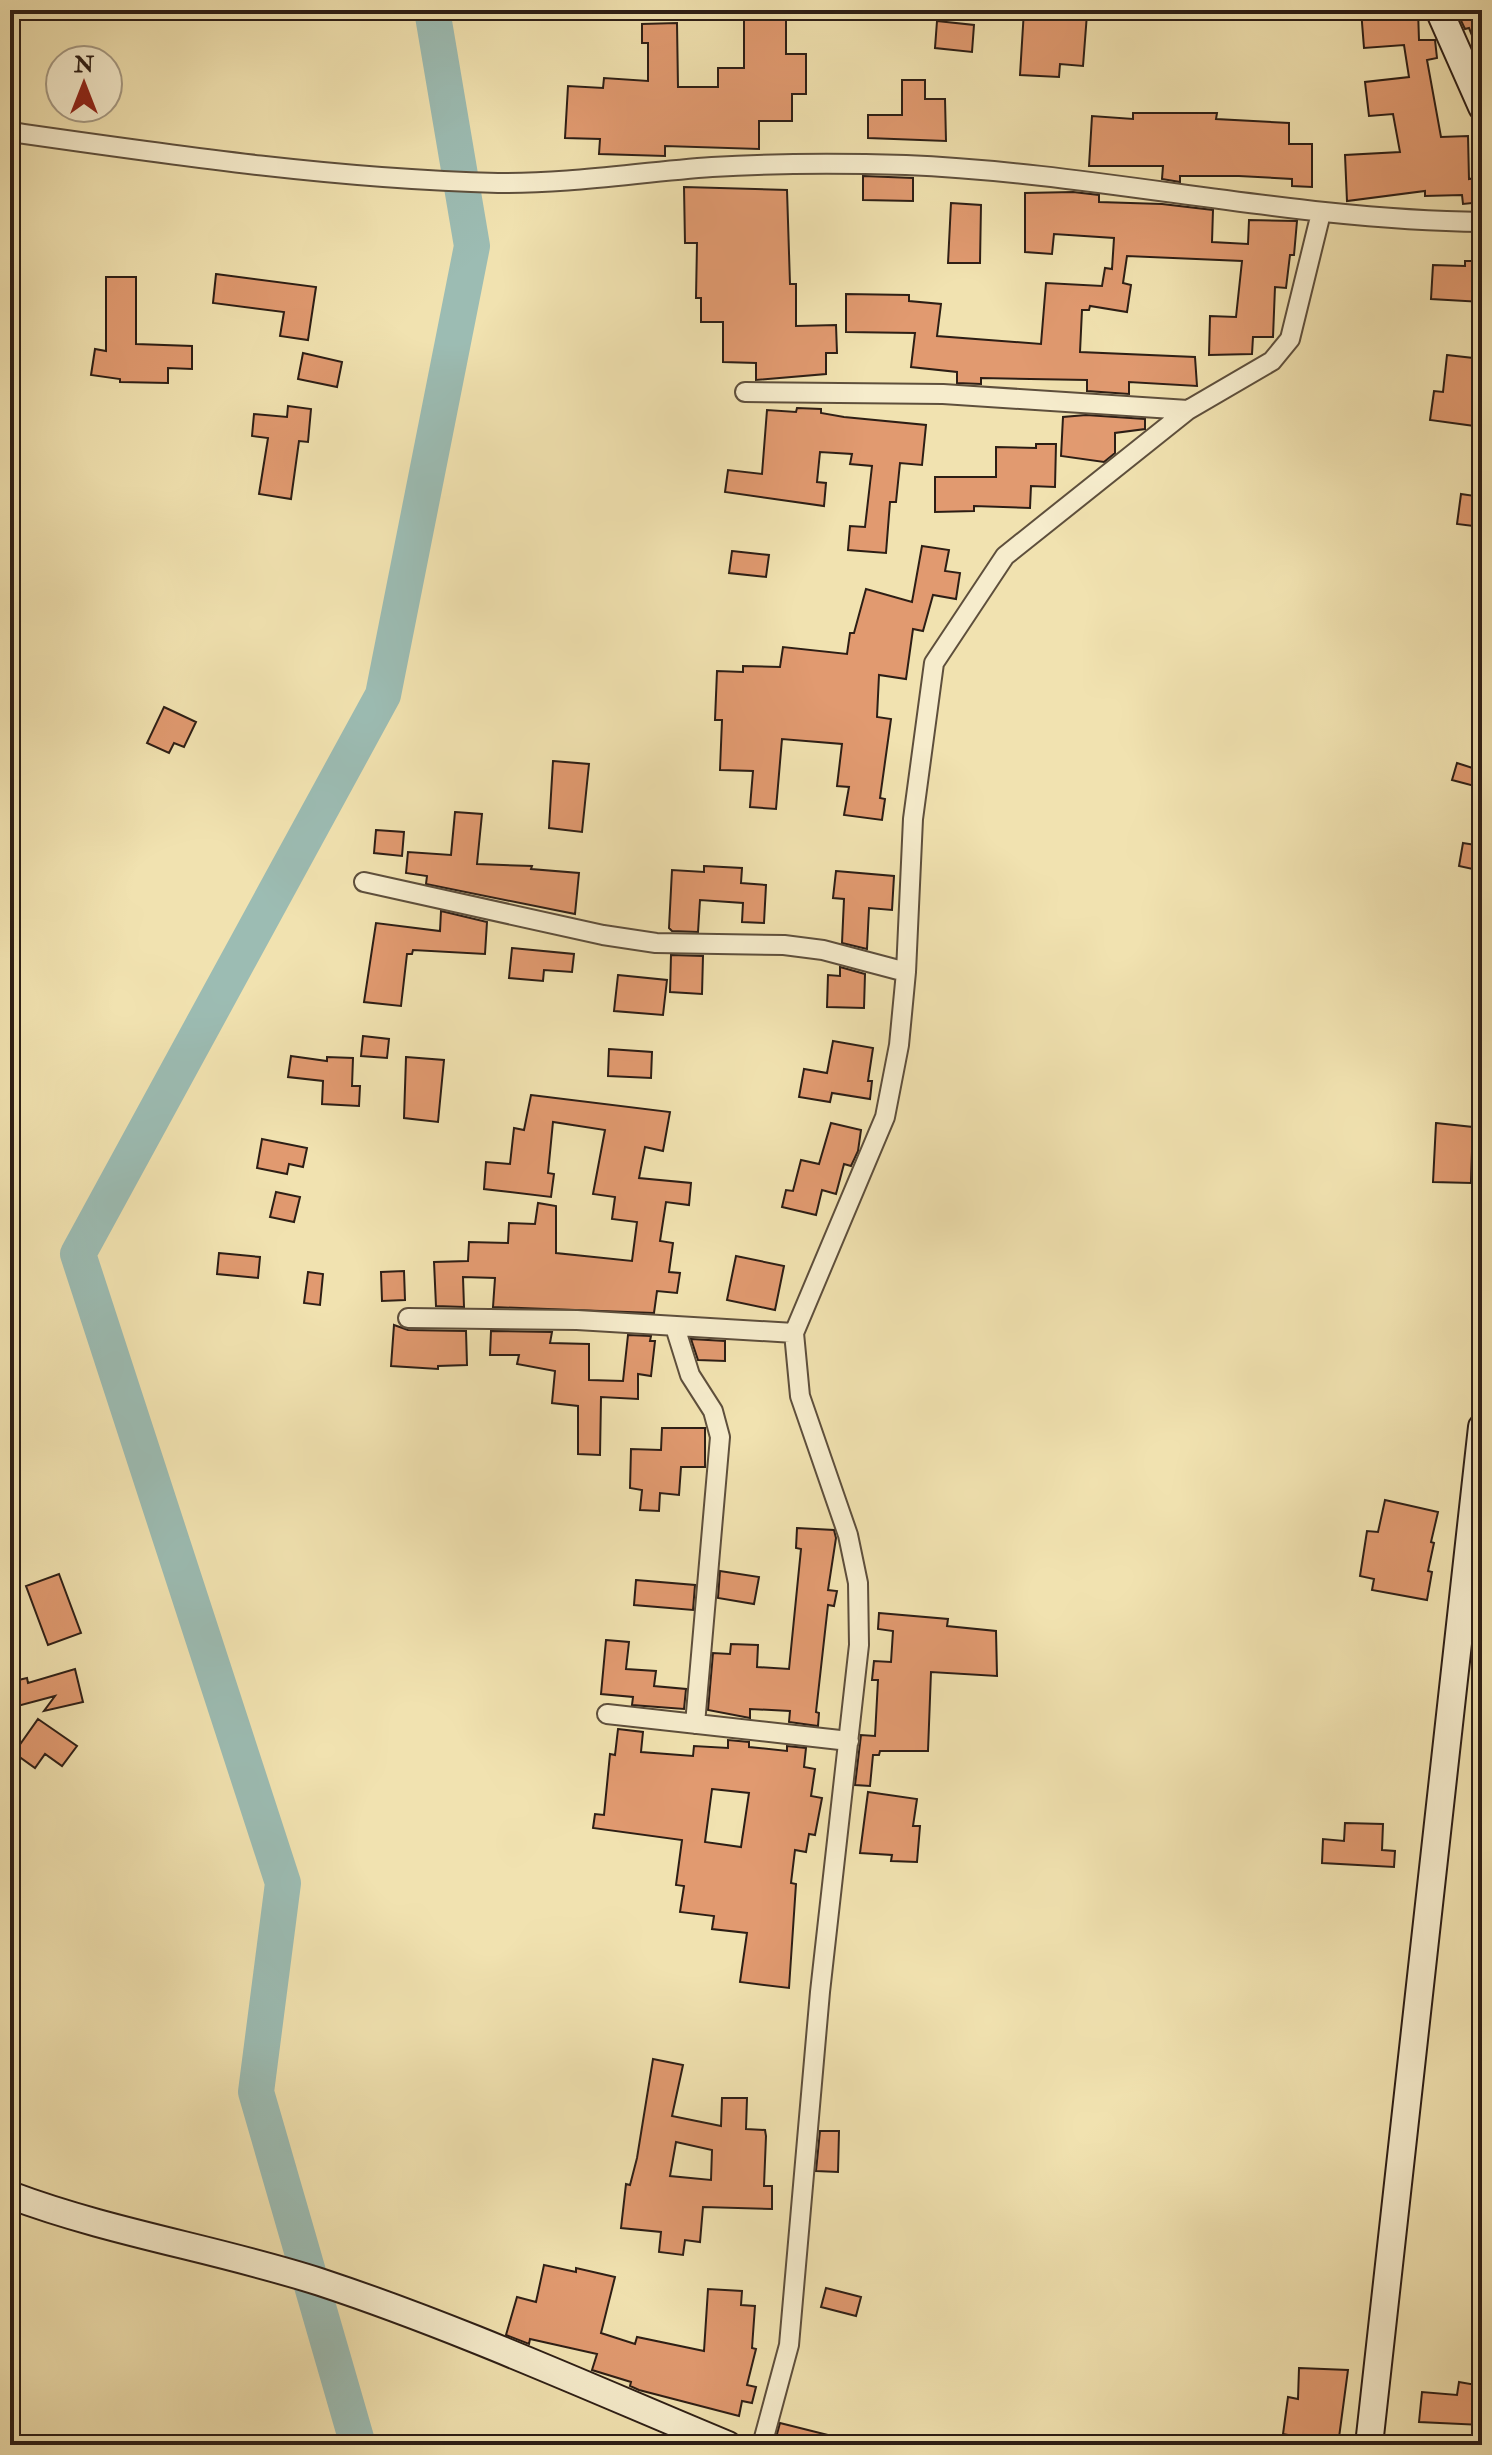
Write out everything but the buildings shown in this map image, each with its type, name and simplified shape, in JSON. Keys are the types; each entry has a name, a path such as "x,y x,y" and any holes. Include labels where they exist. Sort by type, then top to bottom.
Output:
{"street":[{"path":"1439,10 1482,107"},
{"path":"10,132 256,165 420,179 499,183 575,182 713,167 830,163 911,166 1054,176 1321,213 1482,222"},
{"path":"762,2445 789,2345 820,1992 859,1645 858,1583 848,1535 800,1396 794,1333 885,1117 899,1045 906,972 913,819 934,663 1005,556 1188,410 1272,361 1290,339 1321,213"},
{"path":"745,392 943,394 1188,410"},
{"path":"364,882 603,935 656,943 784,945 823,950 906,972"},
{"path":"408,1318 577,1320 794,1333"},
{"path":"675,1327 690,1375 713,1411 720,1437 695,1724"},
{"path":"1369,2445 1482,1427"},
{"path":"607,1714 849,1741"},
{"path":"10,2195 57,2213 319,2282 433,2322 728,2445"}],"waterway":[{"path":"358,2445 256,2092 283,1883 78,1254 383,695 472,246 432,10"}]}
